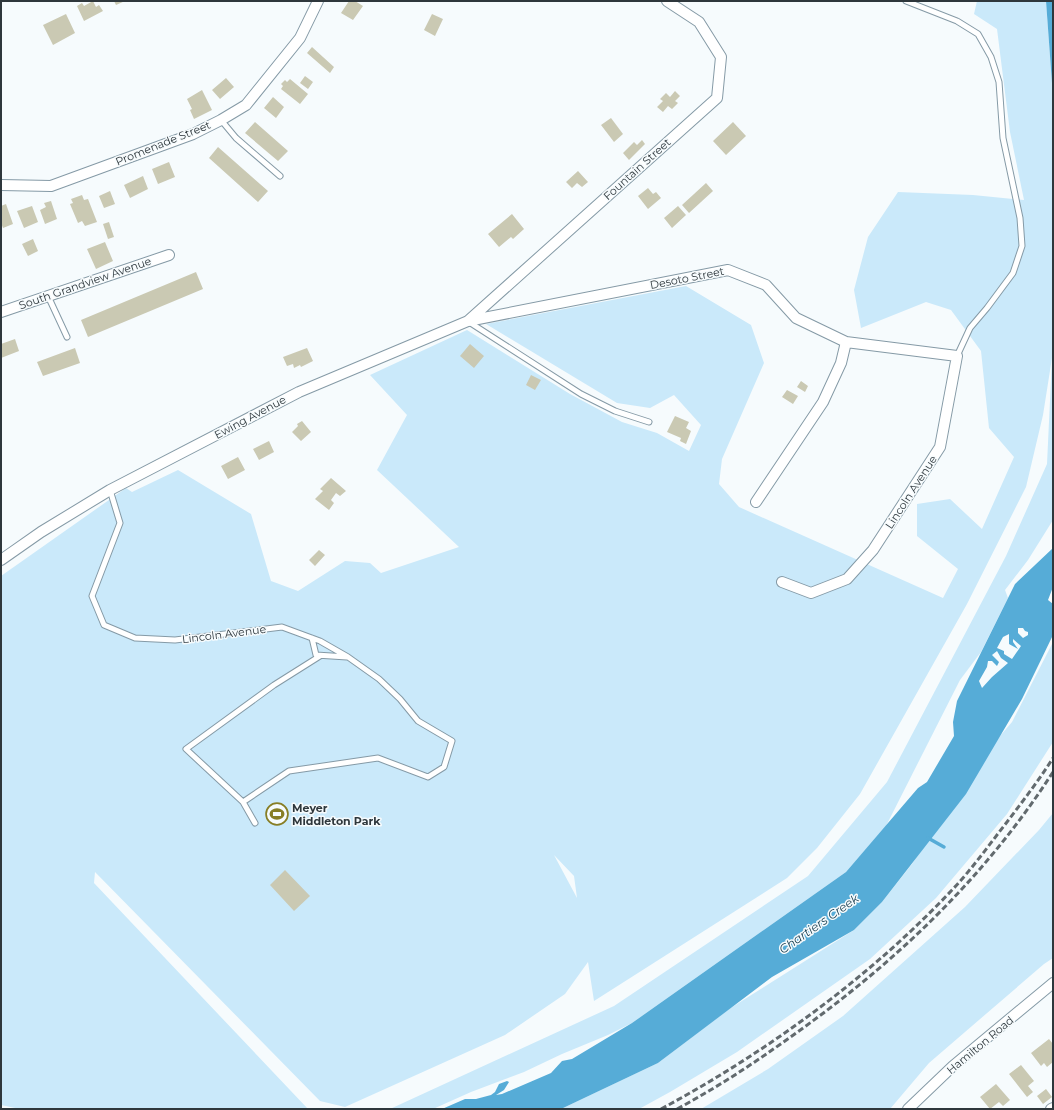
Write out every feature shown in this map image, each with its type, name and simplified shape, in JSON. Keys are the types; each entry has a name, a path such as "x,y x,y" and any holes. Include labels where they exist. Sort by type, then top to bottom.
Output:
{"street":[{"name":"Promenade Street","path":"1,185 51,186 193,134 221,120 246,104 256,92 300,38 318,1"},
{"name":"Fountain Street","path":"468,321 717,98 721,57 699,22 667,1"},
{"name":"South Grandview Avenue","path":"1,312 169,254"},
{"name":"Desoto Street","path":"468,321 728,270 766,284 796,318 846,342 957,356"},
{"name":"Ewing Avenue","path":"1,560 41,532 110,490 299,392 468,321"},
{"path":"756,502 823,402 841,363 846,342"},
{"name":"Lincoln Avenue","path":"782,582 811,593 848,579 873,550 940,447 957,356"},
{"name":"Hamilton Road","path":"908,1109 953,1066 1053,983"}],"lane":[{"path":"906,1 957,21 978,34 991,57 999,82 1003,138 1020,218 1022,246 1013,273 988,308 970,328 957,356"},
{"path":"221,120 236,138 280,176"},
{"path":"48,296 67,337"},
{"path":"468,321 582,394 615,411 649,422"},
{"name":"Lincoln Avenue","path":"110,490 120,522 92,596 104,625 135,638 175,640 282,627 320,641 348,657 379,679 400,699 418,721 452,741 444,767 428,777 378,758 289,771 243,802"},
{"path":"312,638 316,655 348,657"},
{"path":"255,823 243,802 186,748 274,685 320,656"}],"shaded area":[{"path":"977,1 1046,1 1053,97 1053,520 1028,560 1005,590 1008,598 981,652 960,680 886,826 846,872 632,1023 524,1072 471,1092 433,1109 390,1109 614,1006 808,876 887,782 1006,556 1047,464 1052,358 1043,415 1026,487 967,604 860,794 817,848 787,878 594,1001 588,962 565,994 505,1035 345,1107 320,1101 95,872 94,883 308,1109 20,1109 1,1105 1,576 126,488 132,492 178,470 251,514 271,581 298,591 345,561 370,563 381,573 459,547 377,470 407,415 370,375 467,330 570,394 622,422 657,433 689,451 701,425 674,395 650,408 617,403 486,324 686,286 751,325 764,363 722,459 719,484 739,507 943,598 958,569 917,536 917,504 950,499 982,529 1014,457 989,428 981,351 951,310 926,302 861,328 854,290 868,237 898,192 973,195 1024,200 1010,132 997,29 974,14","holes":["554,855 574,876 577,898"]},
{"path":"1053,642 1053,742 1007,814 936,898 870,959 737,1052 670,1092 639,1109 561,1109 658,1063 729,1009 854,930 882,902 912,864 1000,736 1012,722"},
{"path":"1053,813 1053,958 1044,964 929,1063 890,1109 701,1109 768,1069 843,1016 965,907 1039,830"}],"water":[{"path":"1046,1 1053,1 1053,97"},
{"name":"Chartiers Creek","path":"1053,548 1053,587 1048,600 1053,604 1053,635 1022,699 966,794 882,902 854,930 772,977 658,1063 561,1109 442,1109 465,1099 476,1099 491,1095 495,1092 499,1084 507,1081 509,1082 504,1090 496,1095 502,1094 551,1073 562,1061 572,1059 632,1023 846,872 918,788 927,782 954,736 953,722 957,701 1015,584","holes":["1018,628 1023,628 1028,632 1028,635 1023,638 1018,633","1009,634 1009,644 1018,649 1013,642 1013,639 1021,646 1012,659 1004,654 1004,651 997,648 1003,637","997,651 1001,658 1008,663 982,688 979,681 987,667 988,661 992,661 997,666 999,662 992,655"]}],"building":[{"path":"93,1 96,7 99,5 103,11 84,21 77,6 82,3 84,6"},
{"path":"114,1 125,1 116,5"},
{"path":"349,1 355,1 363,6 353,20 341,13"},
{"path":"66,14 75,33 53,45 43,25"},
{"path":"432,14 443,19 435,36 424,30"},
{"path":"312,47 334,67 330,73 307,53"},
{"path":"305,76 313,82 308,89 300,83"},
{"path":"226,78 234,87 220,99 212,90"},
{"path":"290,79 308,94 300,104 281,89 283,86 281,84 285,80 287,82"},
{"path":"202,90 212,110 194,119 190,110 192,109 187,99"},
{"path":"675,91 680,96 675,101 678,103 672,109 668,106 663,112 657,107 663,101 660,99 666,93 670,97"},
{"path":"273,97 284,107 276,118 264,108"},
{"path":"611,118 623,134 614,142 601,125"},
{"path":"255,122 288,151 278,161 245,133"},
{"path":"733,122 746,136 726,155 713,141"},
{"path":"642,140 645,144 629,160 623,153 634,142 637,145"},
{"path":"218,147 268,191 258,202 209,158"},
{"path":"169,162 175,177 158,184 152,169"},
{"path":"578,171 588,182 582,187 577,183 572,188 566,182"},
{"path":"143,176 148,189 130,198 124,185"},
{"path":"706,183 713,191 689,213 682,205"},
{"path":"648,188 653,194 656,192 661,198 648,209 638,196"},
{"path":"110,191 115,204 104,208 99,196"},
{"path":"82,195 84,200 88,199 97,222 85,226 82,221 78,223 70,204 73,203 71,199"},
{"path":"51,201 57,219 45,224 40,210 46,207 44,203"},
{"path":"6,204 13,224 3,228 1,223 1,206"},
{"path":"32,206 38,222 24,228 17,211"},
{"path":"678,206 686,215 672,228 664,218"},
{"path":"512,214 524,229 513,239 511,237 499,247 488,234"},
{"path":"109,222 114,237 108,239 103,224"},
{"path":"33,239 38,251 28,256 22,244"},
{"path":"105,242 113,261 96,269 87,249"},
{"path":"196,272 203,289 88,337 81,320"},
{"path":"15,339 19,351 1,358 1,344"},
{"path":"470,344 484,356 474,368 460,356"},
{"path":"75,348 80,363 43,376 37,362"},
{"path":"307,348 313,361 301,367 300,365 294,368 293,364 287,366 283,357"},
{"path":"531,375 541,380 535,390 526,385"},
{"path":"801,381 808,386 805,392 797,387"},
{"path":"787,390 798,396 793,404 782,397"},
{"path":"675,416 689,422 686,428 691,431 686,444 680,441 681,438 667,432"},
{"path":"302,421 311,432 301,441 292,432 298,426 297,424"},
{"path":"269,441 274,452 259,460 253,449"},
{"path":"238,457 245,470 228,479 221,466"},
{"path":"331,478 346,491 340,496 336,493 331,500 334,503 329,510 315,499 323,491 320,489"},
{"path":"319,550 325,555 315,566 309,560"},
{"path":"285,870 310,896 294,911 270,885"},
{"path":"1049,1039 1053,1044 1053,1062 1047,1067 1044,1063 1041,1066 1031,1053"},
{"path":"1021,1065 1034,1081 1028,1086 1033,1092 1027,1097 1009,1074"},
{"path":"996,1084 1010,1100 1003,1106 999,1102 990,1109 980,1097"},
{"path":"1046,1089 1052,1097 1043,1104 1037,1096"}],"waterway":[{"path":"928,838 944,847"}],"railway":[{"path":"661,1109 701,1087 778,1038 816,1011 887,953 920,922 966,874 1025,798 1053,758"},
{"path":"677,1109 706,1093 789,1038 864,981 900,950 967,884 1026,811 1053,772"}],"place":[{"name":"Meyer Middleton Park","path":"277,814"}]}
